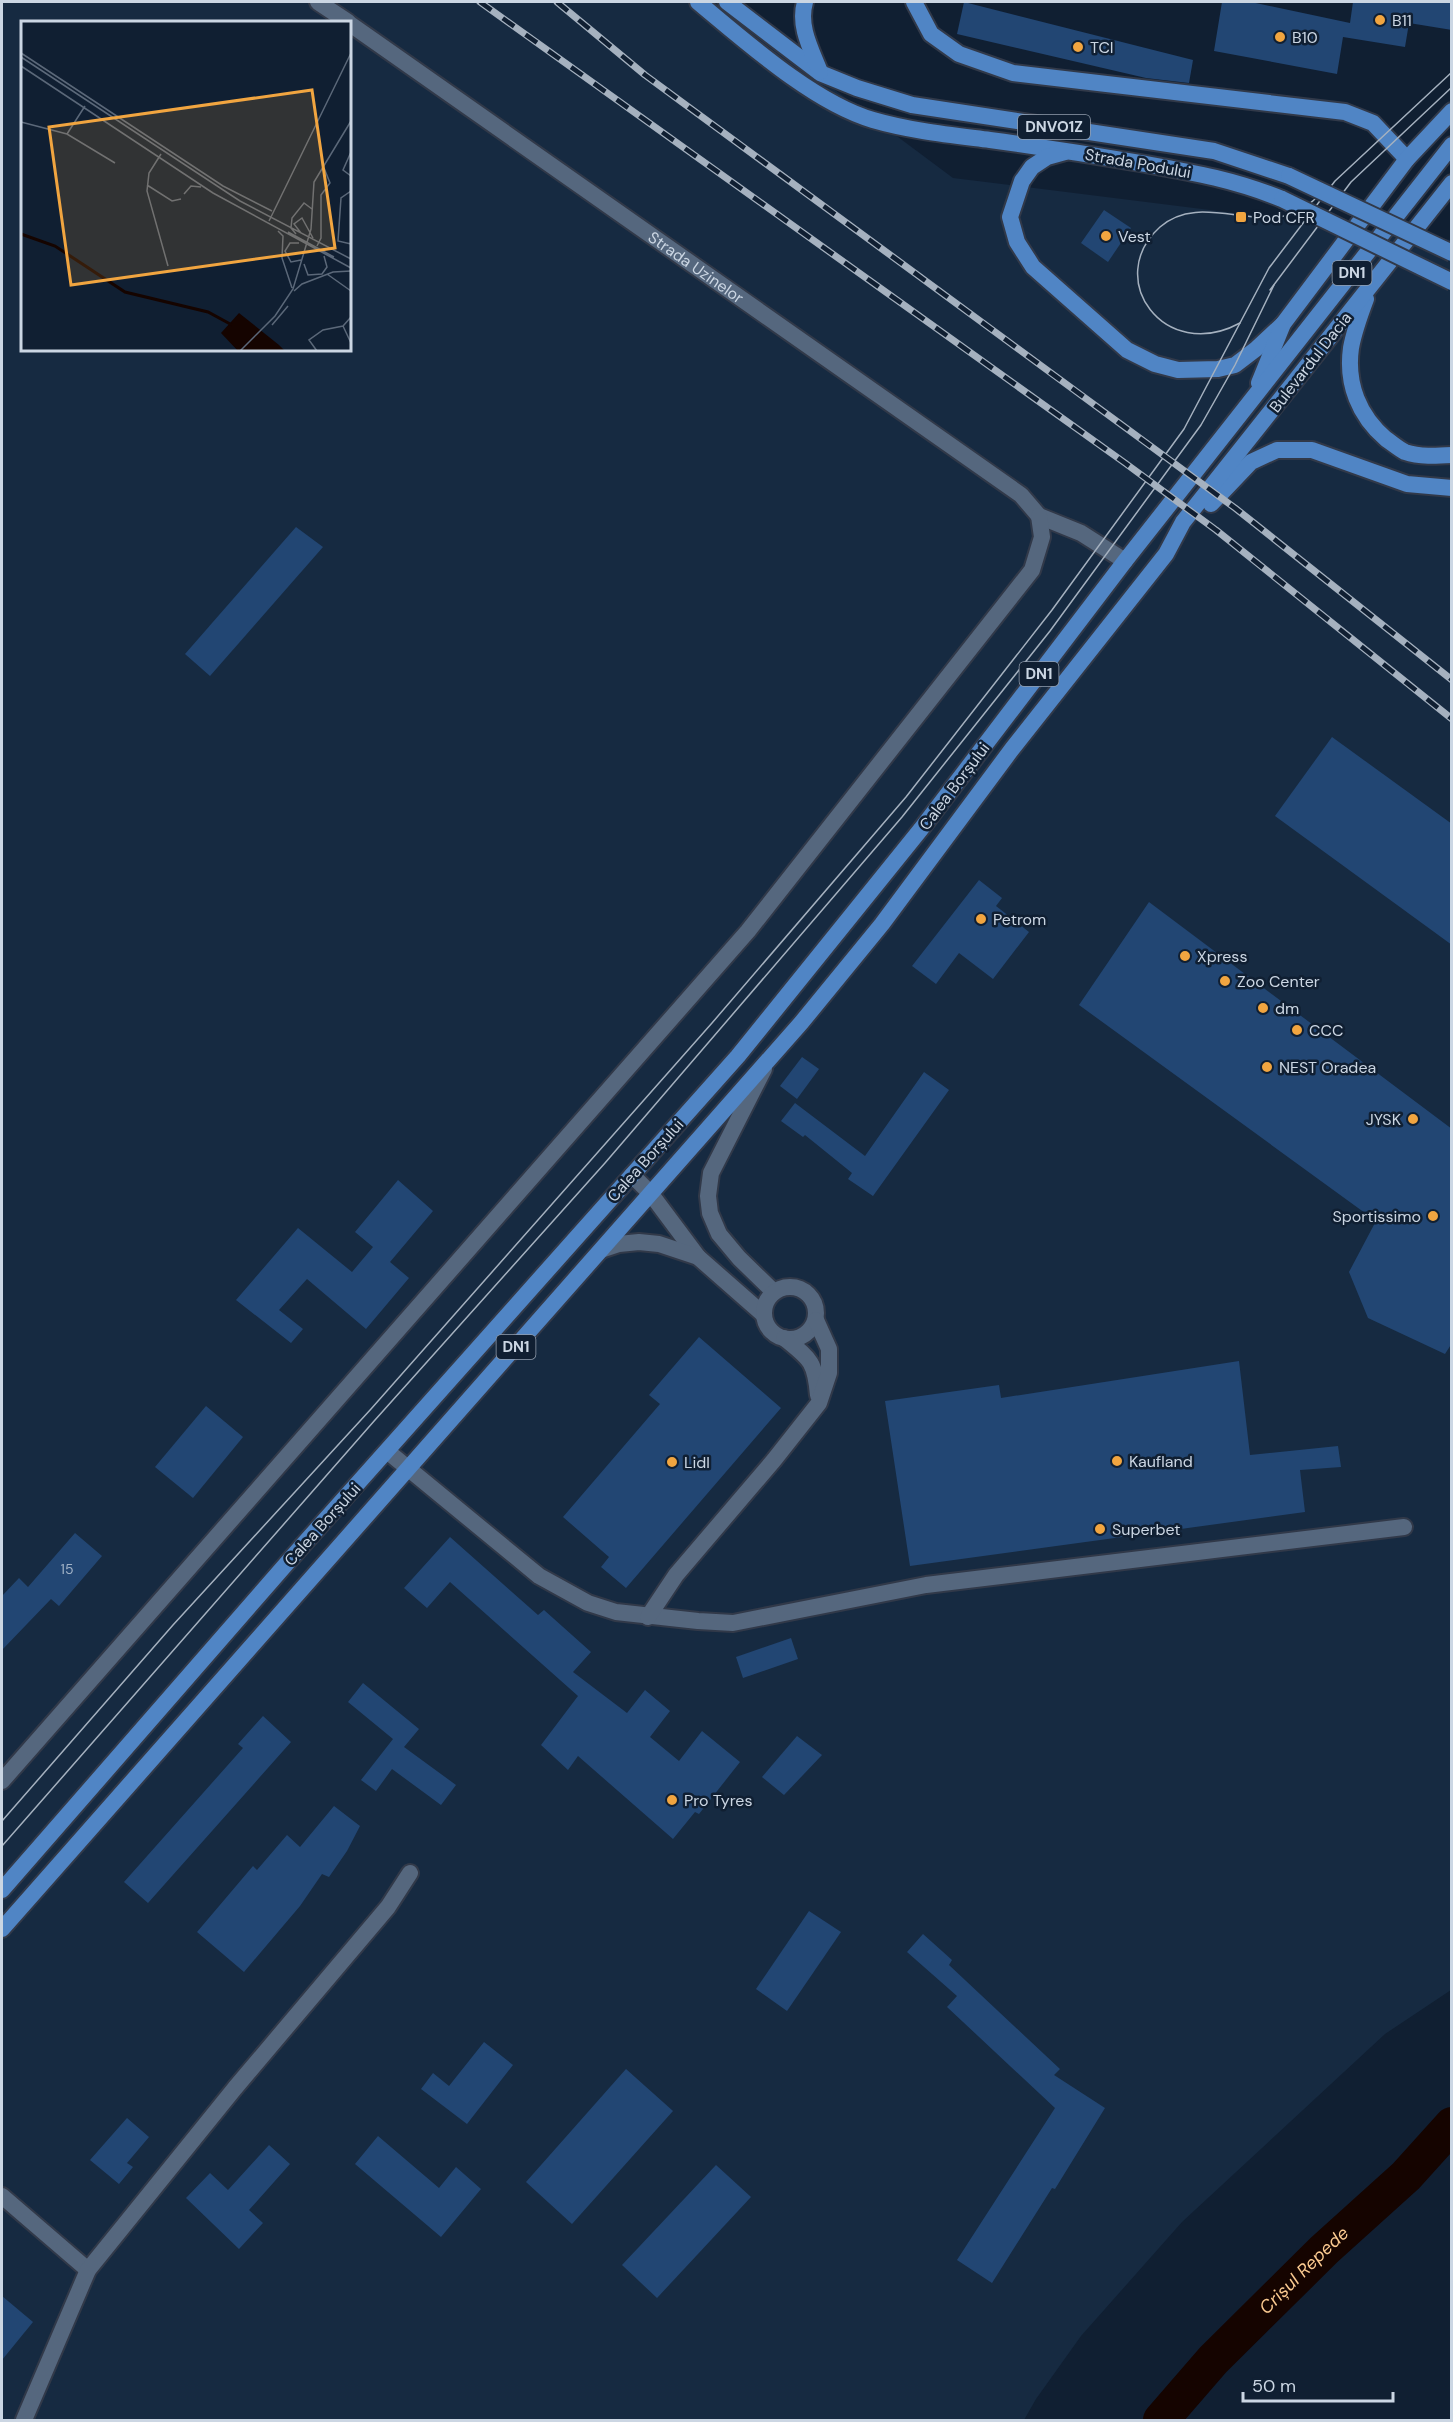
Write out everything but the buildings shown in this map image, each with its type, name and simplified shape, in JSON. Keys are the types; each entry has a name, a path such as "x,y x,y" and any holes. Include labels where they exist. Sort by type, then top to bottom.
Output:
{"main road":[{"name":"Strada Podului","path":"698,2 785,72 834,102 872,120 922,131 1071,151 1217,177 1248,185 1282,199 1452,282"},
{"name":"Strada Podului","path":"727,2 820,73 857,88 912,105 1214,151 1289,176 1452,253"},
{"path":"806,2 803,9 803,28 820,73"},
{"path":"914,2 931,34 959,54 1013,73 1345,112 1373,123 1407,159"},
{"name":"DN1","path":"1407,159 1452,111"},
{"name":"Bulevardul Dacia","path":"1252,400 1452,145"},
{"path":"1071,151 1047,157 1032,167 1022,181 1010,217 1017,242 1033,267 1127,350 1155,364 1178,370 1218,369 1235,365 1283,324"},
{"name":"Bulevardul Dacia","path":"1252,400 1283,324 1407,159"},
{"name":"Bulevardul Dacia","path":"1235,457 1452,183"},
{"path":"1372,284 1356,327 1351,350 1355,398 1364,416 1389,441 1403,451 1452,455"},
{"name":"Calea Borșului","path":"2,1890 784,1001 921,828 1125,561 1252,400"},
{"path":"1166,554 1251,462 1277,450 1312,450 1407,484 1452,488"},
{"name":"Calea Borșului","path":"2,1929 767,1062 882,924 1012,750 1166,554 1183,522 1235,457"}],"street":[{"name":"Strada Uzinelor","path":"318,2 346,21"},
{"name":"Strada Uzinelor","path":"351,24 1021,495 1040,516"},
{"path":"2,1781 748,931 1032,570 1041,537 1040,516 1081,533 1125,561"},
{"path":"767,1062 711,1173 708,1196 710,1213 718,1234 738,1258 774,1292"},
{"path":"632,1175 651,1194 698,1257 764,1316 770,1330 809,1358 817,1375 819,1403"},
{"path":"604,1249 619,1244 639,1242 659,1244 698,1257"},
{"path":"648,1617 676,1575 774,1461 819,1403 829,1372 829,1349 816,1320 814,1302 806,1291 791,1286 774,1292 765,1306 764,1316"},
{"path":"784,1338 801,1336 808,1332 816,1320"},
{"path":"387,1451 539,1576 588,1603 616,1612 648,1617 733,1623 926,1586 1404,1527"},
{"path":"24,2421 88,2270 235,2088 388,1907 410,1873"},
{"path":"2,2196 88,2270"}],"shaded area":[{"path":"2,2 727,2 772,43 953,178 1451,240 1451,1990 1385,2034 1182,2222 1081,2336 1036,2399 1024,2420 2,2420"}],"waterway":[{"name":"Crișul Repede","path":"1161,2420 1213,2360 1324,2250 1406,2176 1452,2125"}],"tram line":[{"path":"2,1821 173,1625 371,1409 712,1023 906,797 1052,610 1184,429 1269,268 1335,181 1452,72"},
{"path":"1270,290 1351,182 1452,87"},
{"path":"1240,323 1212,333 1187,332 1166,324 1150,310 1140,291 1138,269 1144,247 1160,227 1175,218 1190,213 1276,217 1298,212 1315,199"},
{"path":"2,1846 375,1420 605,1163 902,817 1050,631 1201,425 1235,365 1274,285"}],"railway":[{"path":"480,2 1216,530 1452,719"},
{"path":"557,2 645,75 1235,508 1452,680"}],"place":[{"name":"B11","path":"1380,20"},
{"name":"B10","path":"1280,37"},
{"name":"TCI","path":"1078,47"},
{"name":"Pod CFR","path":"1241,217"},
{"name":"Vest","path":"1106,236"},
{"name":"Petrom","path":"981,919"},
{"name":"Xpress","path":"1185,956"},
{"name":"Zoo Center","path":"1225,981"},
{"name":"dm","path":"1263,1008"},
{"name":"CCC","path":"1297,1030"},
{"name":"NEST Oradea","path":"1267,1067"},
{"name":"JYSK","path":"1413,1119"},
{"name":"Sportissimo","path":"1433,1216"},
{"name":"Kaufland","path":"1117,1461"},
{"name":"Lidl","path":"672,1462"},
{"name":"Superbet","path":"1100,1529"},
{"name":"Pro Tyres","path":"672,1800"}]}
